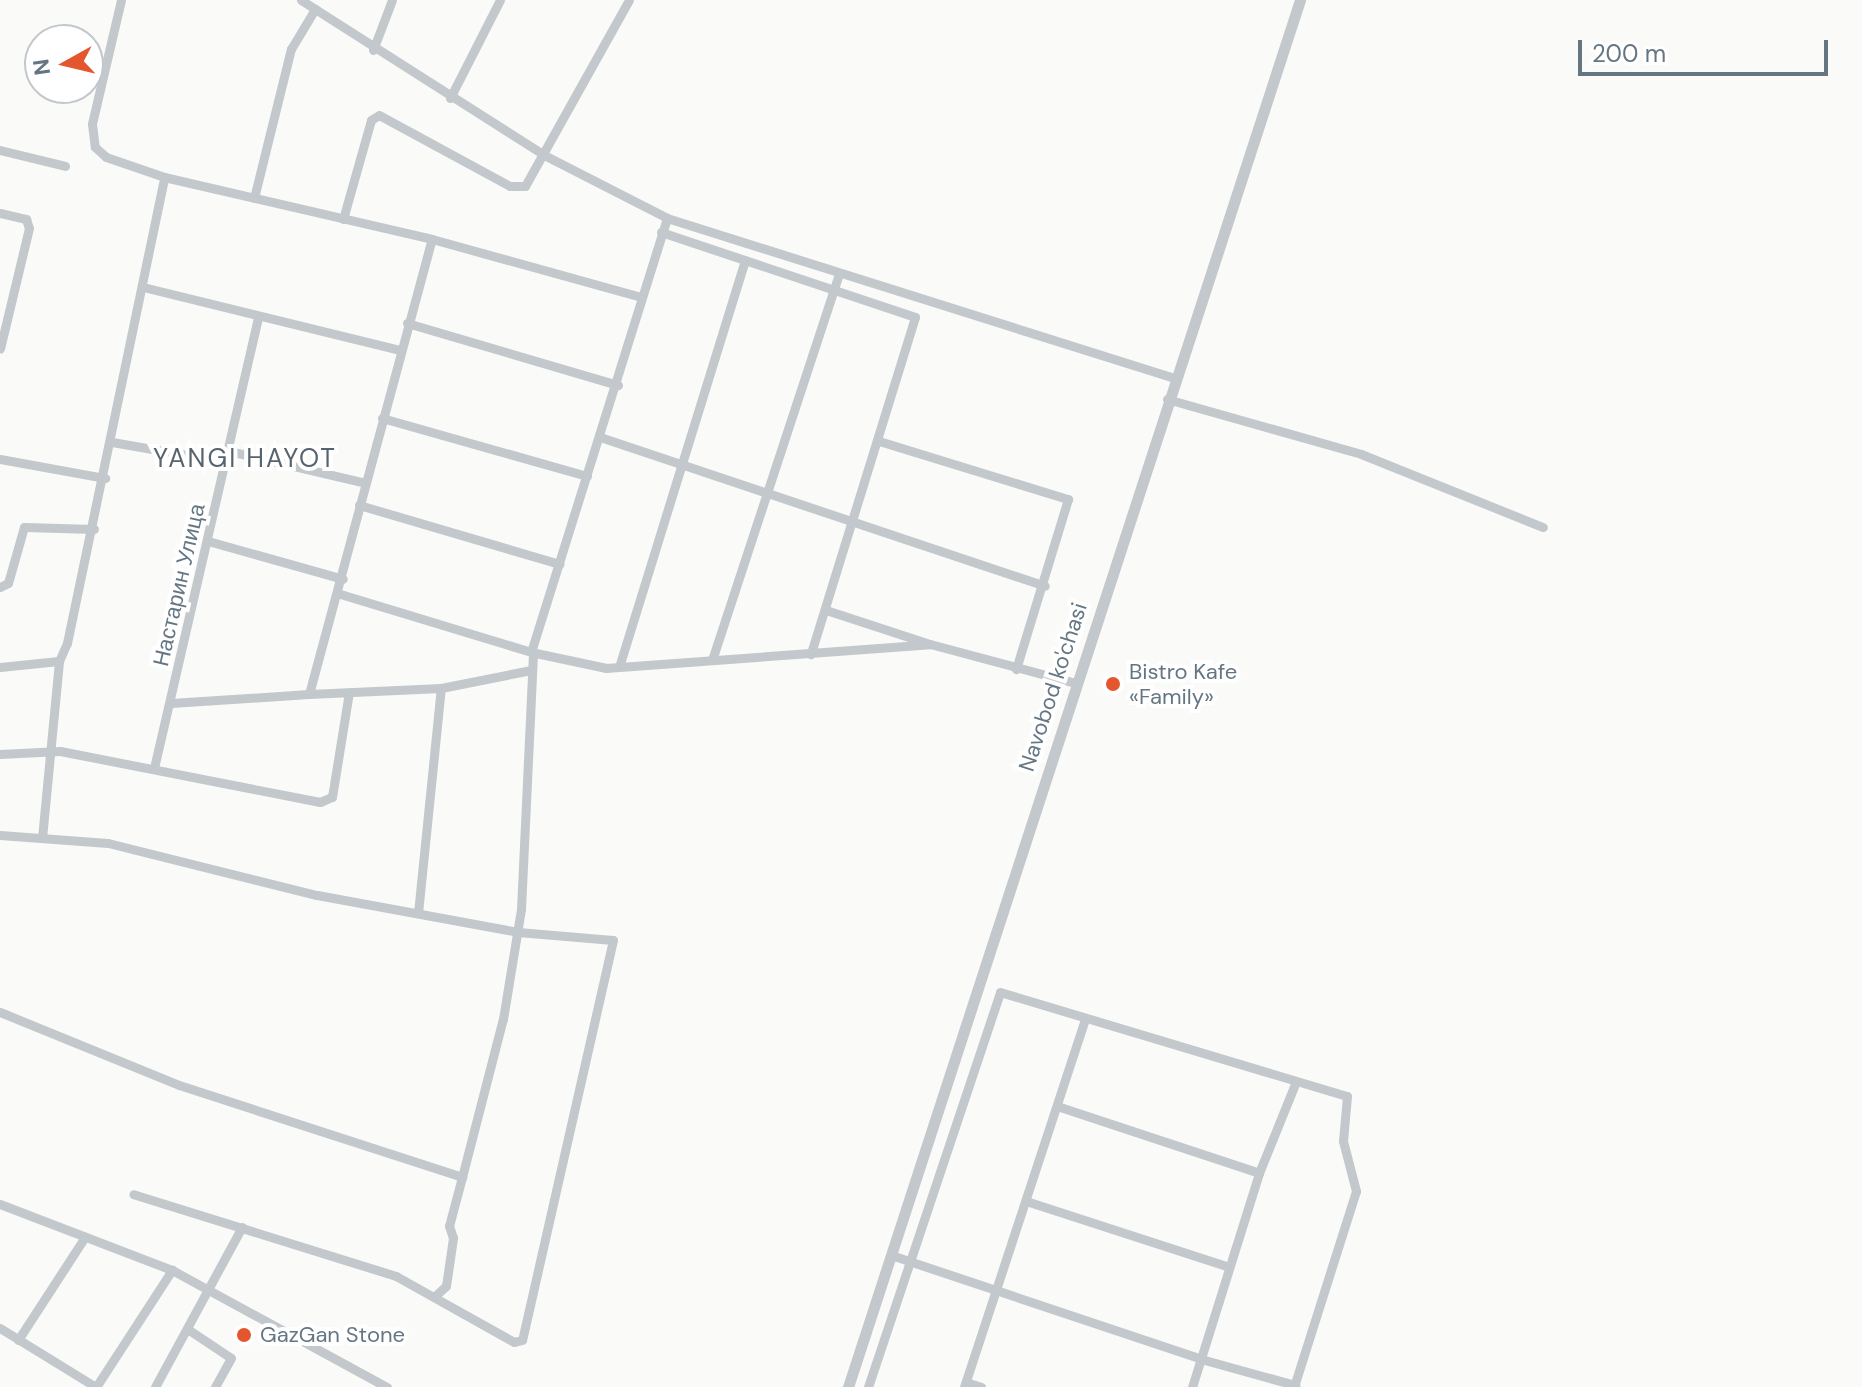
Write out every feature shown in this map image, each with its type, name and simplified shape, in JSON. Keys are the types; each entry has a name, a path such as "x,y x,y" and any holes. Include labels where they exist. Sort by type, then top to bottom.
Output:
{"street":[{"path":"121,0 92,124 95,147 106,157 164,177 432,239 641,297"},
{"path":"301,0 373,50 544,155 667,218 1174,378"},
{"path":"373,50 392,0"},
{"path":"450,98 500,0"},
{"path":"343,219 371,120 379,115 519,188 544,155 629,0"},
{"name":"Navobod ko'chasi","path":"848,1387 1167,399 1300,0"},
{"path":"254,198 291,49 315,9"},
{"path":"0,150 65,166"},
{"path":"42,838 59,661 94,529 164,177"},
{"path":"0,213 26,219 29,228 0,349"},
{"path":"434,1297 446,1286 453,1238 449,1226 503,1019 518,932 534,693 532,652 618,385 641,297 667,218"},
{"path":"661,232 915,317 855,523 811,654"},
{"path":"309,694 343,579 359,505 432,239"},
{"path":"619,667 745,260"},
{"path":"712,660 769,495 839,273"},
{"path":"143,287 400,350"},
{"name":"Настарин Улица","path":"154,768 258,316"},
{"path":"407,323 618,385"},
{"path":"1167,399 1361,454 1543,527"},
{"path":"382,418 587,476"},
{"path":"600,437 1045,586"},
{"path":"879,441 1068,499 1045,586 1016,669"},
{"path":"112,442 215,460 228,453 365,483"},
{"path":"0,459 105,478"},
{"path":"359,505 559,564"},
{"path":"0,587 8,583 24,527 94,529"},
{"path":"208,541 343,579"},
{"path":"337,593 532,652 619,667 930,644"},
{"path":"826,610 930,644 1076,683"},
{"path":"0,667 59,661"},
{"path":"171,703 441,688 531,670"},
{"path":"418,913 441,688"},
{"path":"0,754 51,751 328,801 349,692"},
{"path":"0,835 108,843 317,895 518,932 613,940 526,1333 514,1342 396,1276 133,1194"},
{"path":"868,1387 908,1262 1000,992 1295,1084 1347,1096 1343,1141 1356,1191 1294,1386 1201,1359 908,1262 891,1255"},
{"path":"0,1012 179,1085 462,1177"},
{"path":"981,1387 965,1385 1085,1020"},
{"path":"1192,1387 1259,1173 1295,1084"},
{"path":"1057,1106 1259,1173"},
{"path":"1026,1201 1229,1267"},
{"path":"0,1204 172,1270 387,1387"},
{"path":"155,1387 212,1290 242,1227"},
{"path":"18,1340 85,1237"},
{"path":"0,1328 96,1387 172,1270"},
{"path":"189,1330 231,1358 215,1387"}],"place":[{"name":"Bistro Kafe «Family»","path":"1113,684"},
{"name":"GazGan Stone","path":"244,1335"}],"district":[{"name":"YANGI HAYOT","path":"245,459"}]}
